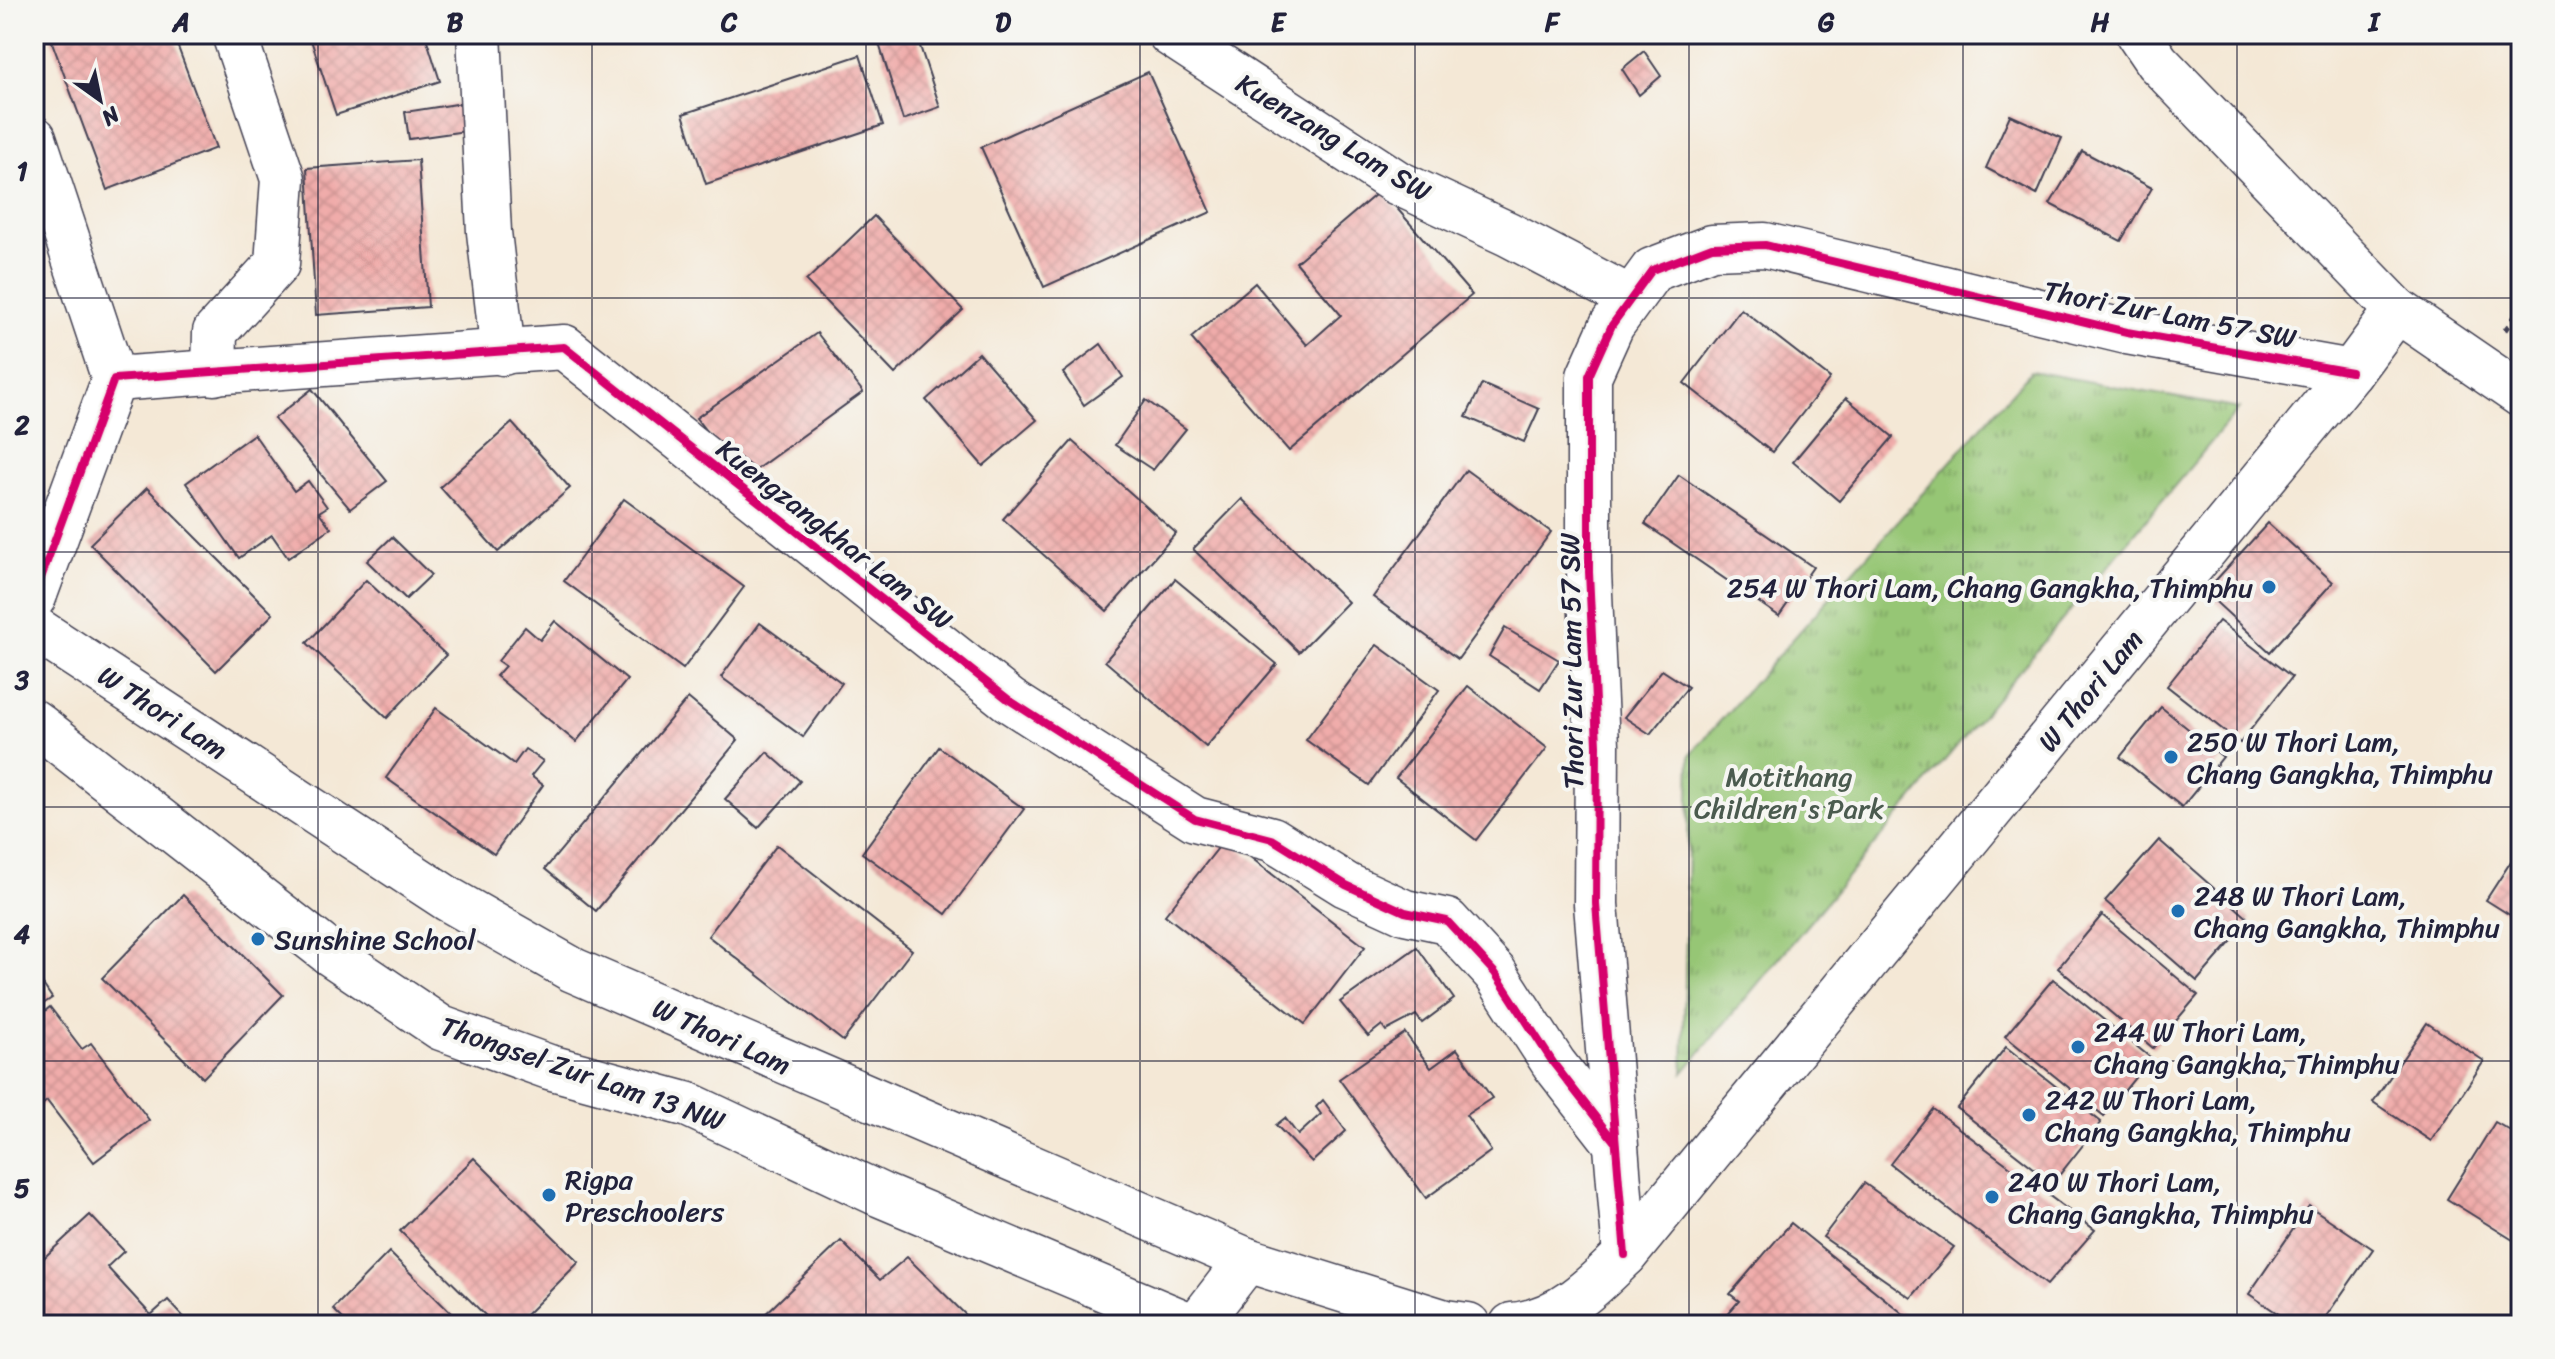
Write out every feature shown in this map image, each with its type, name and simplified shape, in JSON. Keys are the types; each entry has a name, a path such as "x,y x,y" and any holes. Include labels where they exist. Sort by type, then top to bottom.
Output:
{"street":[{"path":"214,373 215,332 277,264 283,179 234,34"},
{"path":"479,34 489,232 503,353"},
{"name":"Kuenzang Lam SW","path":"1170,34 1396,182 1508,234 1630,298"},
{"path":"2138,34 2157,62 2397,310 2521,395"},
{"path":"34,138 114,379 34,597"},
{"name":"Thori Zur Lam 57 SW","path":"1625,1255 1596,904 1597,745 1589,572 1589,376 1612,325 1652,270 1712,247 1765,245 2127,332 2351,372"},
{"name":"W Thori Lam","path":"1512,1325 1519,1325 1568,1304 1591,1290 1625,1255 2351,372 2397,310"},
{"name":"Kuengzangkhar Lam SW","path":"114,379 564,347 1009,700 1195,819 1272,839 1346,885 1405,912 1447,921 1495,973 1554,1064 1614,1141"},
{"name":"W Thori Lam","path":"34,628 448,899 573,970 1247,1260 1445,1322 1468,1325"},
{"name":"Thongsel Zur Lam 13 NW","path":"34,722 331,954 441,1028 549,1067 689,1105 881,1195 1190,1325"},
{"path":"1197,1325 1247,1260"}],"green space":[{"name":"Motithang Children's Park","path":"2031,371 2239,409 1683,1073 1690,755"}],"building":[{"path":"49,34 173,34 216,148 107,190"},
{"path":"309,34 425,34 440,81 336,115"},
{"path":"876,34 916,34 940,107 903,120"},
{"path":"1644,51 1661,76 1639,95 1622,69"},
{"path":"860,55 883,125 706,184 683,114"},
{"path":"1148,72 1211,212 1044,287 981,147"},
{"path":"476,101 480,129 409,139 405,112"},
{"path":"2010,115 2062,138 2037,195 1986,168"},
{"path":"2082,151 2152,188 2121,241 2050,204"},
{"path":"418,160 428,307 316,315 307,168"},
{"path":"1381,190 1472,295 1289,451 1191,338 1255,283 1307,345 1341,315 1296,262"},
{"path":"874,216 963,310 895,374 806,281"},
{"path":"1741,309 1830,378 1772,452 1684,383"},
{"path":"817,333 863,392 743,479 696,418"},
{"path":"1101,344 1123,377 1084,405 1063,373"},
{"path":"979,353 1037,420 983,466 926,400"},
{"path":"1482,384 1539,409 1524,442 1466,417"},
{"path":"312,389 387,481 350,509 274,419"},
{"path":"1846,398 1893,437 1839,501 1793,462"},
{"path":"1146,400 1186,429 1153,470 1115,445"},
{"path":"512,423 570,488 498,552 440,487"},
{"path":"254,434 294,491 308,481 327,507 319,512 331,528 288,558 272,535 239,558 186,483"},
{"path":"1072,441 1176,533 1107,611 1003,519"},
{"path":"1466,470 1551,532 1458,659 1373,597"},
{"path":"1679,475 1813,567 1779,616 1645,524"},
{"path":"147,488 273,614 216,671 90,544"},
{"path":"624,499 744,587 683,669 564,581"},
{"path":"1242,499 1348,602 1299,652 1193,549"},
{"name":"254 W Thori Lam, Chang Gangkha, Thimphu","path":"2268,523 2333,582 2270,652 2205,592"},
{"path":"392,537 431,575 406,599 367,561"},
{"path":"1175,579 1277,664 1206,747 1105,661"},
{"path":"366,580 446,655 387,718 307,643"},
{"path":"555,621 627,680 576,742 496,676 505,666 498,661 525,627 540,640"},
{"path":"2219,621 2292,677 2240,743 2167,686"},
{"path":"760,623 842,683 803,737 721,677"},
{"path":"1505,628 1559,660 1540,689 1489,656"},
{"path":"1377,645 1439,690 1369,785 1306,740"},
{"path":"1662,670 1688,687 1650,734 1624,717"},
{"path":"1468,686 1547,748 1476,840 1396,778"},
{"path":"688,698 738,740 596,911 545,869"},
{"name":"250 W Thori Lam, Chang Gangkha, Thimphu","path":"2161,707 2223,757 2182,807 2120,757"},
{"path":"436,708 514,764 525,749 543,761 531,776 543,785 494,854 386,778"},
{"path":"939,747 1024,809 946,914 862,853"},
{"path":"767,752 800,781 758,828 725,799"},
{"path":"1226,838 1365,947 1305,1024 1165,915"},
{"name":"248 W Thori Lam, Chang Gangkha, Thimphu","path":"2159,840 2250,920 2197,981 2105,901"},
{"path":"777,845 912,950 843,1041 708,936"},
{"path":"2521,846 2521,922 2486,900"},
{"path":"183,895 283,995 203,1078 102,978"},
{"path":"2102,915 2198,995 2153,1048 2058,968"},
{"path":"1417,947 1454,999 1422,1023 1416,1015 1386,1031 1382,1025 1368,1036 1340,1002"},
{"path":"34,971 52,998 34,1010"},
{"name":"244 W Thori Lam, Chang Gangkha, Thimphu","path":"2053,979 2151,1058 2104,1116 2005,1036"},
{"path":"50,1007 82,1049 91,1043 149,1120 94,1162 47,1101 34,1111 34,1020"},
{"path":"2427,1023 2484,1061 2431,1141 2373,1102"},
{"path":"1405,1033 1431,1068 1457,1049 1492,1098 1466,1115 1491,1151 1426,1198 1339,1079"},
{"name":"242 W Thori Lam, Chang Gangkha, Thimphu","path":"2006,1047 2101,1122 2053,1183 1957,1108"},
{"path":"1323,1100 1346,1131 1312,1162 1276,1125 1285,1118 1298,1135 1321,1114 1316,1107"},
{"name":"240 W Thori Lam, Chang Gangkha, Thimphu","path":"1933,1109 2095,1230 2047,1285 1890,1164"},
{"path":"2495,1122 2521,1137 2521,1245 2447,1199"},
{"path":"474,1158 579,1262 516,1325 495,1325 400,1231"},
{"path":"1864,1183 1954,1247 1911,1298 1823,1237"},
{"path":"2309,1206 2373,1249 2320,1325 2295,1325 2249,1294"},
{"path":"90,1215 124,1251 107,1267 151,1315 168,1300 191,1325 34,1325 34,1267"},
{"path":"1791,1223 1917,1325 1718,1325 1739,1301 1730,1294"},
{"path":"841,1241 880,1280 907,1257 976,1325 754,1325"},
{"path":"389,1252 458,1320 453,1325 349,1325 333,1309"}],"cycle path":[{"path":"1625,1255 1596,904 1597,745 1589,572 1589,376 1612,325 1652,270 1712,247 1765,245 2127,332 2351,372"},
{"path":"34,597 114,379 564,347 1009,700 1195,819 1272,839 1346,885 1405,912 1447,921 1495,973 1554,1064 1614,1141"}],"place":[{"name":"254 W Thori Lam, Chang Gangkha, Thimphu","path":"2269,587"},
{"name":"250 W Thori Lam, Chang Gangkha, Thimphu","path":"2171,757"},
{"name":"248 W Thori Lam, Chang Gangkha, Thimphu","path":"2178,911"},
{"name":"Sunshine School","path":"258,939"},
{"name":"244 W Thori Lam, Chang Gangkha, Thimphu","path":"2078,1047"},
{"name":"242 W Thori Lam, Chang Gangkha, Thimphu","path":"2029,1115"},
{"name":"Rigpa Preschoolers","path":"549,1195"},
{"name":"240 W Thori Lam, Chang Gangkha, Thimphu","path":"1992,1197"}]}
